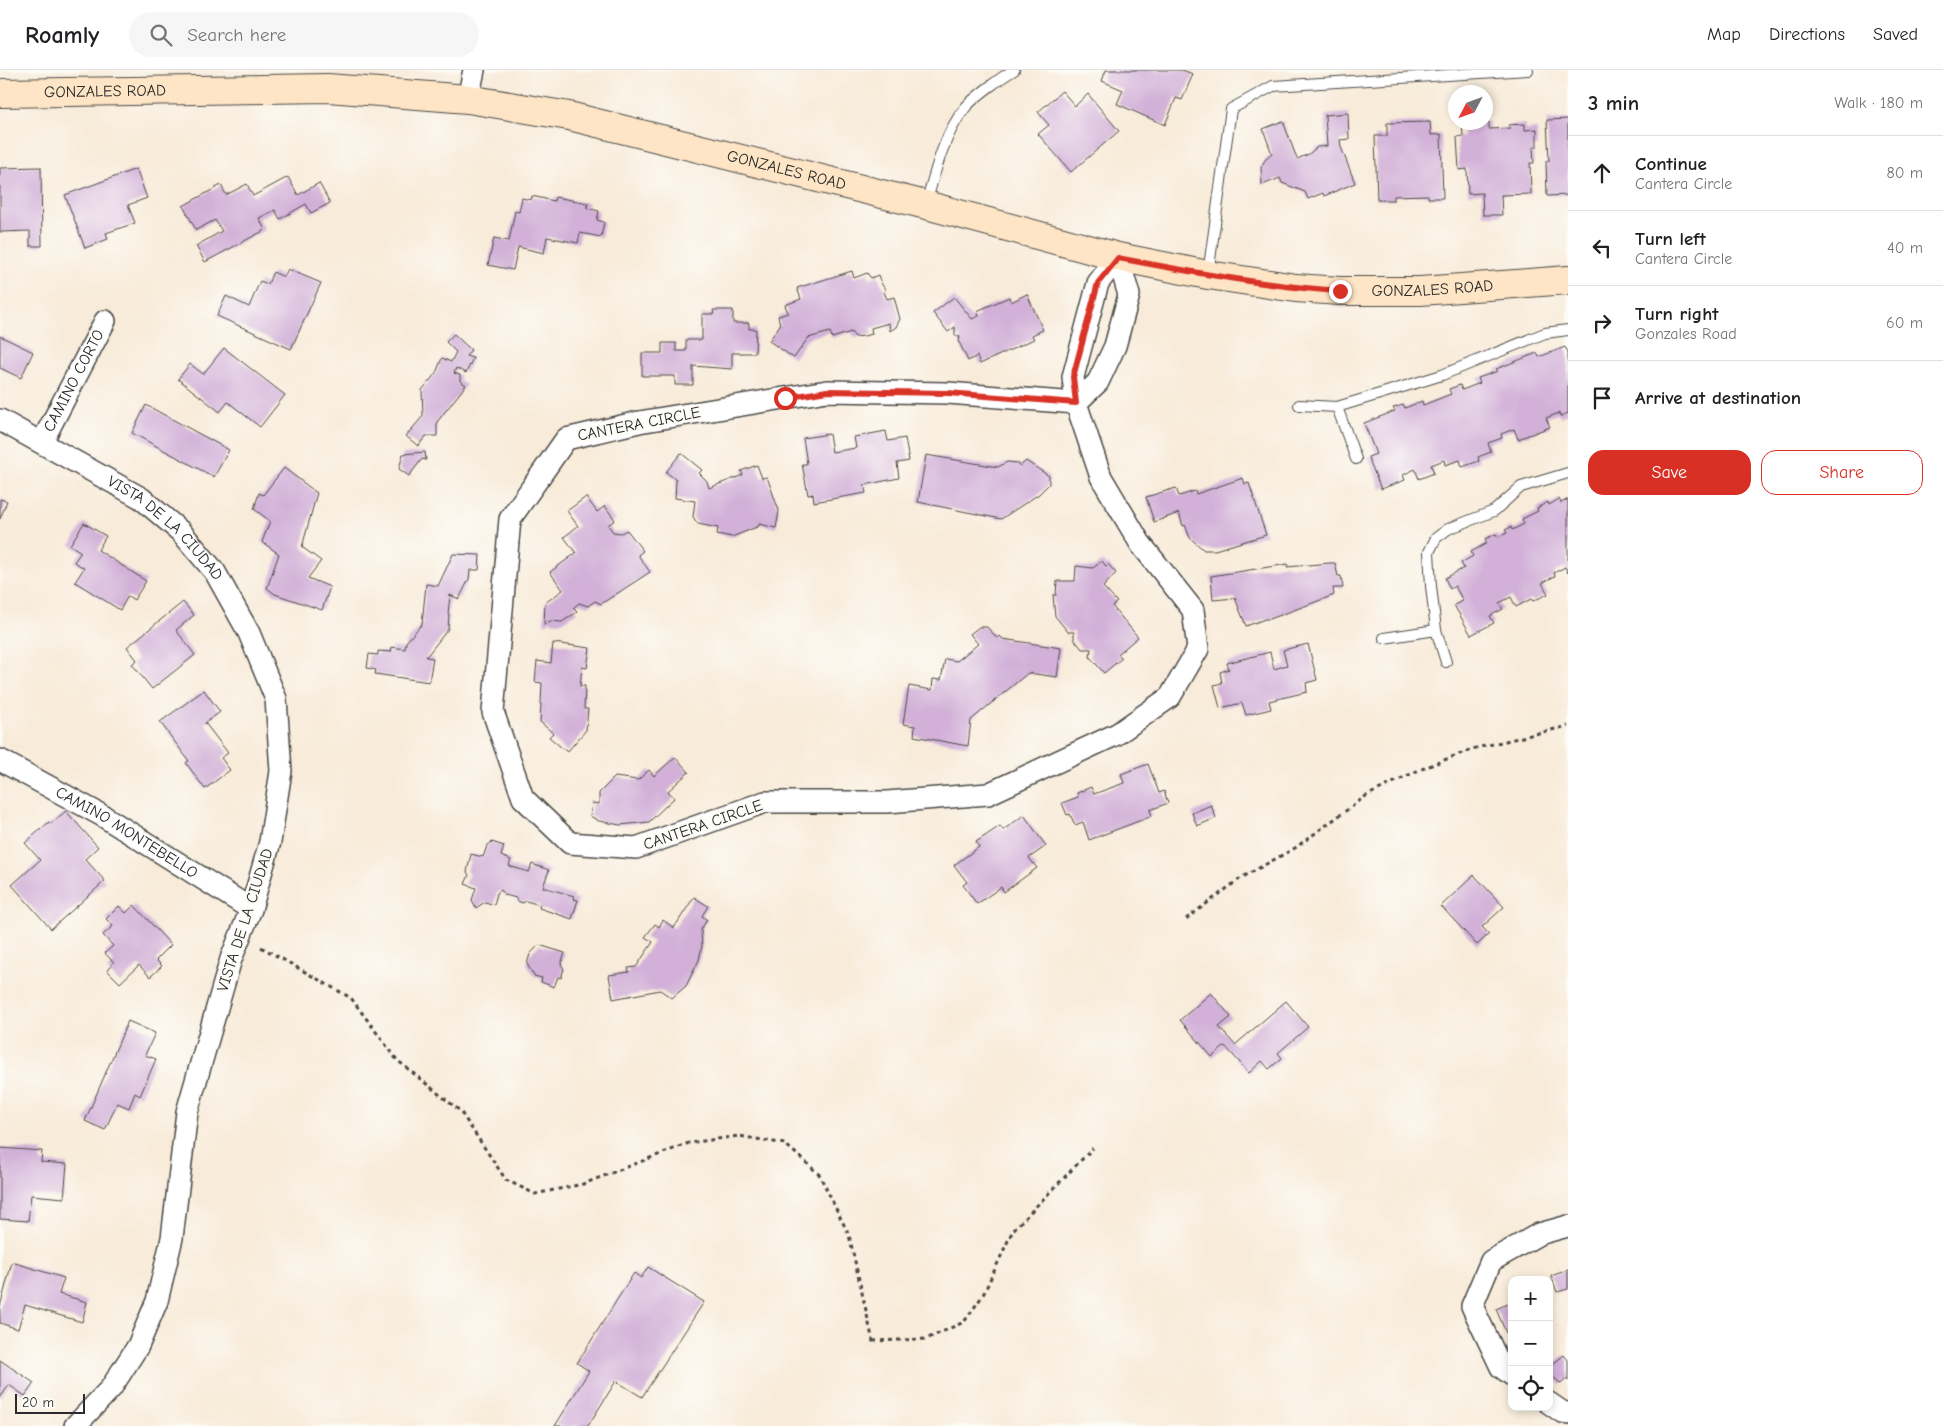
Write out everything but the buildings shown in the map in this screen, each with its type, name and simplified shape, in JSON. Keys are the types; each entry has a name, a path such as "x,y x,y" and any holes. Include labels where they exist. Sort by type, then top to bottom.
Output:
{"street":[{"path":"468,99 474,70"},
{"name":"GONZALES ROAD","path":"0,93 328,88 468,99 569,116 926,204 1118,258 1208,276 1296,288 1340,291 1420,291 1568,280"},
{"path":"1076,403 1098,382 1115,346 1129,295 1118,258"},
{"name":"CANTERA CIRCLE","path":"1076,403 948,393 827,391 639,422 566,439 510,519 493,712 523,798 570,843 636,848 765,802 887,802 988,794 1117,734 1170,697 1198,649 1193,610 1140,543 1101,477 1076,403 1073,377 1098,283 1118,258"},
{"name":"CAMINO CORTO","path":"42,442 105,321"},
{"name":"VISTA DE LA CIUDAD","path":"0,420 141,498 181,532 215,572 249,632 276,699 281,771 270,842 251,909 231,959 187,1112 172,1238 157,1301 138,1346 111,1388 75,1426"},
{"name":"CAMINO MONTEBELLO","path":"0,760 103,816 251,909"},
{"path":"1508,1372 1501,1367 1472,1306 1491,1261 1539,1234 1568,1226"},
{"path":"1553,1405 1562,1412 1568,1412"}],"lane":[{"path":"926,204 939,159 951,132 966,107 1014,70"},
{"path":"1208,276 1231,109 1274,86 1528,70"},
{"path":"1299,405 1337,407 1442,375 1545,332 1568,330"},
{"path":"1337,407 1356,459"},
{"path":"1446,662 1436,630 1431,586 1429,552 1436,538 1448,529 1494,511 1521,487 1568,473"},
{"path":"1384,638 1436,630"}],"path":[{"path":"1186,920 1241,878 1295,848 1366,796 1419,770 1472,749 1568,726"},
{"path":"240,935 351,998 398,1060 460,1110 506,1180 535,1194 583,1184 689,1144 739,1136 785,1144 819,1174 849,1234 874,1346"},
{"path":"873,1341 926,1339 964,1322 982,1295 1012,1230 1093,1148"}],"route":[{"path":"785,398 827,391 948,393 1076,403 1073,377 1098,283 1118,258 1208,276 1296,288 1340,291"}]}
